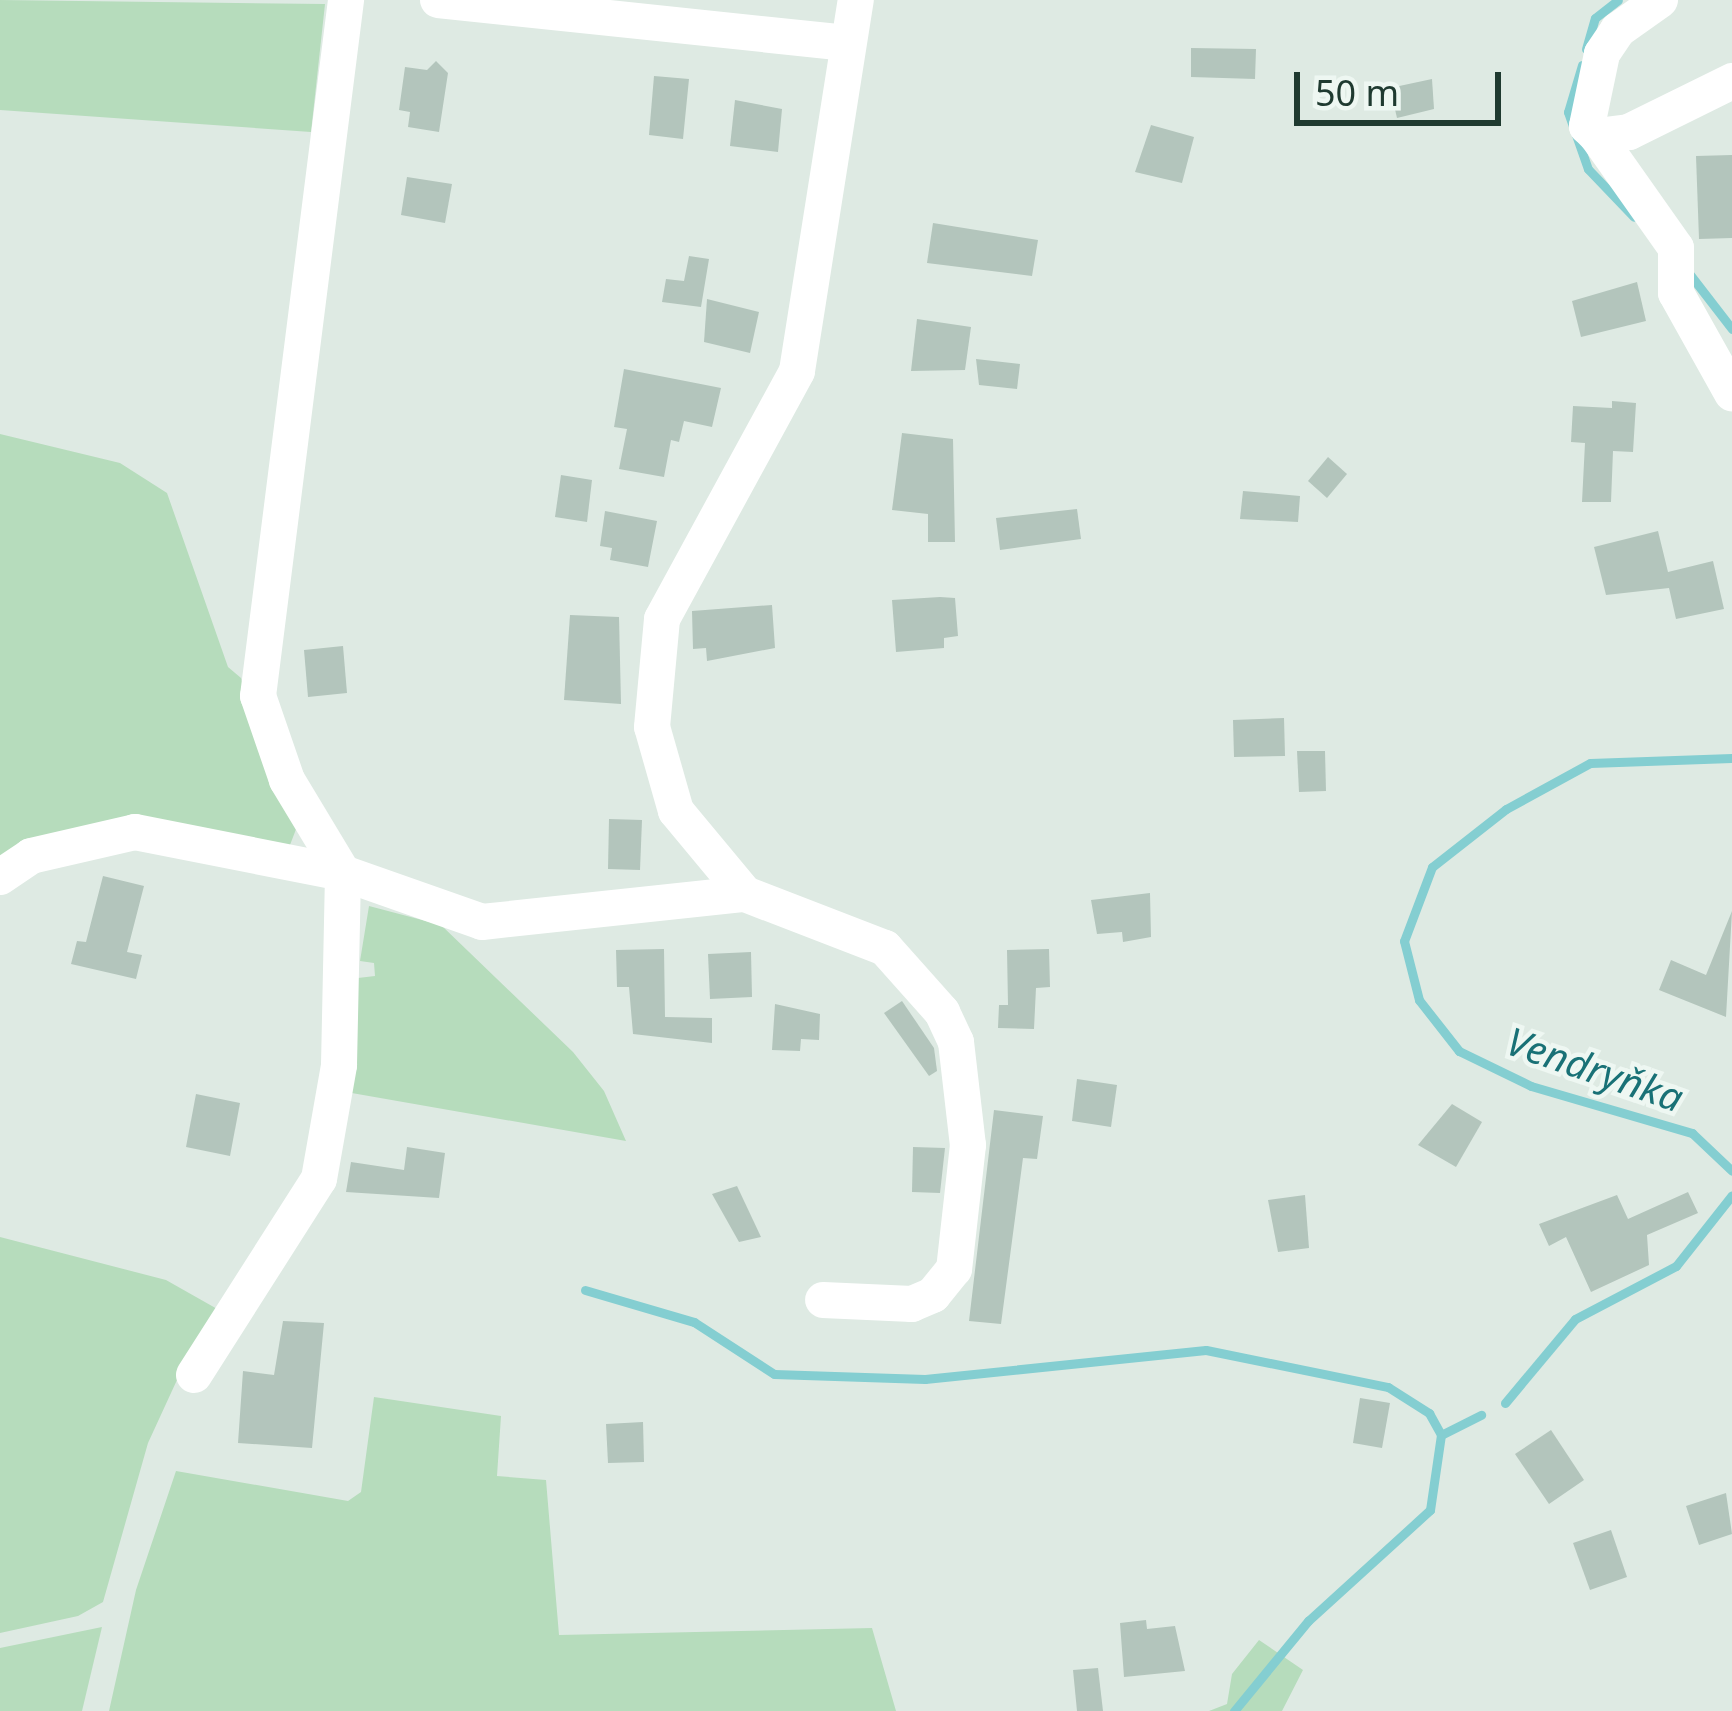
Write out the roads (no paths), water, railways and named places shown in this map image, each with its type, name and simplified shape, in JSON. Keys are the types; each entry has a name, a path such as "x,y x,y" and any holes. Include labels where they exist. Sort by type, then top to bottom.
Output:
{"street":[{"path":"194,1375 319,1179 339,1065 343,874 287,780 258,696 346,0"},
{"path":"439,0 845,43"},
{"path":"746,894 676,811 652,727 662,619 797,371 845,43 856,0"},
{"path":"1660,0 1618,30 1602,55 1587,126 1676,265 1732,393"},
{"path":"1597,136 1629,132 1732,81"},
{"path":"0,877 31,856 135,832 343,874 482,922 746,894 885,948 942,1012 956,1042 968,1145 954,1270 933,1295 912,1304 823,1300"}],"waterway":[{"name":"Vendryňka","path":"1586,49 1595,18 1618,0"},
{"name":"Vendryňka","path":"1582,65 1568,112 1588,169 1634,217"},
{"name":"Vendryňka","path":"1688,272 1732,329"},
{"name":"Vendryňka","path":"1732,758 1590,763 1506,809 1432,867 1404,941 1419,1000 1459,1051 1531,1086 1692,1133 1732,1171"},
{"path":"1505,1403 1575,1319 1676,1266 1732,1195"},
{"path":"585,1290 694,1322 774,1374 925,1379 1206,1350 1388,1387 1429,1413 1441,1435"},
{"path":"1234,1711 1308,1621 1430,1510 1441,1435 1481,1415"}]}
